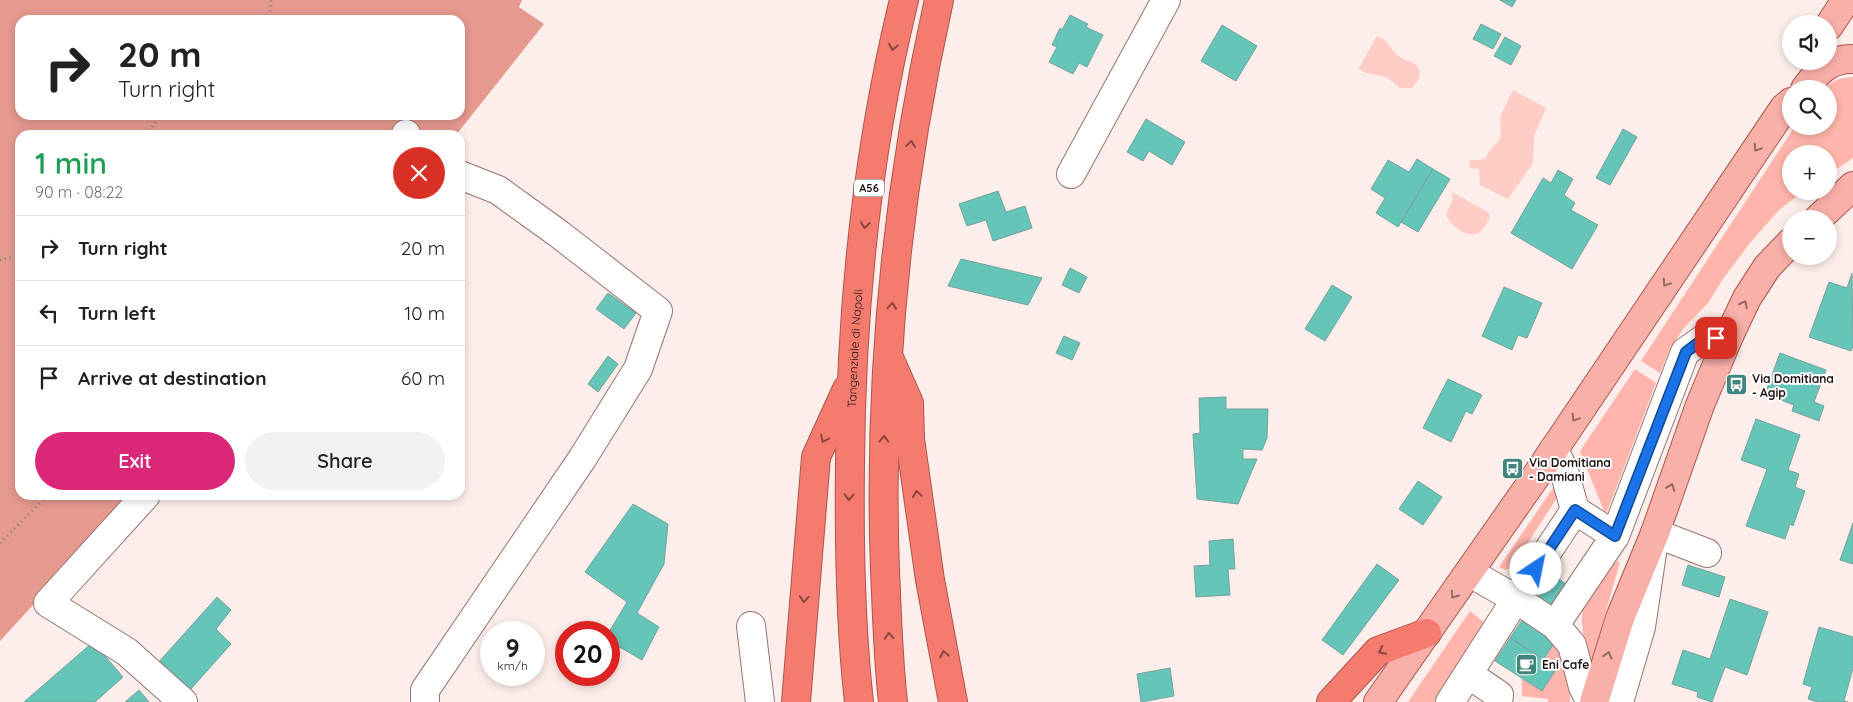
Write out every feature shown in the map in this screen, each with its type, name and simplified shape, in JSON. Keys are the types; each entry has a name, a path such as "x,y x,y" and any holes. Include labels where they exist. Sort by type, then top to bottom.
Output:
{"highway":[{"name":"Tangenziale di Napoli","path":"859,702 850,598 849,511 852,379 858,292 870,183 880,113 904,0"},
{"path":"893,702 886,598 883,502 887,354 896,250 915,114 939,0"},
{"path":"887,354 909,403 910,439 917,495 930,580 953,702"},
{"path":"796,702 816,457 852,379"},
{"path":"1331,702 1378,651 1427,633"}],"main road":[{"path":"1836,15 1846,0"},
{"path":"1811,80 1818,70 1836,61 1853,59"},
{"path":"1380,701 1470,573 1782,114"},
{"path":"1835,210 1853,186"},
{"path":"1593,702 1620,618 1656,533 1700,405 1747,298 1768,267 1782,252"}],"street":[{"path":"1071,174 1166,0"},
{"path":"425,702 424,690 582,459 638,369 658,312 559,234 498,190 465,177"},
{"path":"1555,625 1615,536 1686,352 1702,340 1729,336"},
{"path":"1554,449 1564,471 1575,510 1615,536"},
{"path":"141,500 48,603 127,652 183,702"},
{"path":"1450,702 1575,510"},
{"path":"1619,702 1641,627 1656,533 1707,552"},
{"path":"1470,573 1516,599 1555,625 1572,645 1583,687 1593,702"},
{"path":"751,626 760,702"},
{"path":"1468,674 1499,695 1498,702"}],"path":[{"path":"268,15 271,0"},
{"path":"0,260 15,256"},
{"path":"0,543 43,500"}],"shaded area":[{"path":"0,0 522,0 519,7 544,24 460,130 15,130 15,500 129,500 0,641"},
{"path":"1377,36 1387,42 1399,57 1418,67 1420,73 1412,88 1400,88 1387,77 1366,73 1359,68"},
{"path":"1853,77 1853,158 1837,169 1837,145 1783,145 1789,135 1837,135 1837,80"},
{"path":"1513,90 1546,108 1534,136 1533,163 1508,199 1480,185 1479,169 1470,168 1469,161 1485,159 1493,146 1498,142 1501,136 1500,117"},
{"path":"1782,146 1782,200 1792,200 1779,210 1749,244 1708,303 1683,329 1669,351 1660,373 1641,361"},
{"path":"1452,192 1489,213 1490,218 1481,231 1471,234 1460,231 1448,219 1446,214 1453,200"},
{"path":"1635,369 1656,383 1607,512 1604,511 1580,451"},
{"path":"1553,488 1556,491 1557,498 1512,567 1505,570 1499,567"},
{"path":"1617,561 1620,562 1590,667 1582,623 1584,606 1593,588"},
{"path":"1470,611 1485,623 1434,702 1408,702"},
{"path":"1552,646 1561,651 1570,693 1570,702 1548,702 1548,699 1522,696 1522,678 1542,691 1543,660"}],"building":[{"path":"1500,0 1516,0 1512,7"},
{"path":"1070,15 1088,24 1086,27 1103,35 1087,67 1079,63 1073,74 1049,62 1057,47 1052,45 1060,28 1062,30"},
{"path":"1481,24 1501,34 1493,49 1473,39"},
{"path":"1222,25 1257,46 1236,81 1201,61"},
{"path":"1505,37 1521,46 1511,65 1494,56"},
{"path":"1146,119 1185,142 1172,165 1149,151 1143,161 1127,152"},
{"path":"1623,129 1637,137 1610,185 1596,178"},
{"path":"1417,159 1433,169 1398,227 1376,213 1385,198 1371,189 1388,160 1409,172"},
{"path":"1433,169 1450,179 1418,232 1401,222"},
{"path":"1558,170 1573,179 1564,195 1575,203 1571,210 1598,225 1572,269 1511,233 1543,178 1551,183"},
{"path":"998,191 1006,212 1025,206 1032,228 993,241 986,220 967,226 959,204"},
{"path":"961,259 1042,278 1028,305 948,286"},
{"path":"1070,268 1087,277 1079,293 1062,285"},
{"path":"1852,273 1853,346 1851,351 1809,337 1829,282 1847,288"},
{"path":"1332,285 1352,297 1325,341 1305,329"},
{"path":"1504,287 1542,303 1527,338 1518,335 1512,350 1482,336"},
{"path":"608,293 636,313 624,329 596,309"},
{"path":"1064,336 1080,343 1072,360 1056,353"},
{"path":"1780,353 1826,370 1814,402 1824,406 1819,421 1792,411 1794,405 1765,394"},
{"path":"608,356 618,364 598,392 588,384"},
{"path":"1448,379 1482,395 1472,414 1466,411 1451,442 1423,428"},
{"path":"1226,397 1226,409 1268,409 1267,438 1262,450 1243,449 1243,459 1257,459 1238,504 1197,499 1193,434 1200,433 1199,398"},
{"path":"1756,419 1800,435 1788,470 1799,474 1795,487 1805,491 1793,526 1790,524 1785,539 1746,526 1767,469 1741,460"},
{"path":"1418,481 1442,497 1423,525 1399,509"},
{"path":"633,504 668,524 664,564 637,613 659,627 642,660 620,647 620,621 616,621 627,602 585,572"},
{"path":"1853,523 1853,564 1840,560"},
{"path":"1233,539 1235,569 1228,569 1230,595 1196,597 1194,566 1210,565 1209,541"},
{"path":"1377,564 1399,580 1343,655 1322,640"},
{"path":"1688,565 1725,577 1719,597 1682,585"},
{"path":"1553,575 1585,597 1543,660 1510,638"},
{"path":"217,597 231,610 216,629 231,644 190,690 157,664"},
{"path":"1730,599 1768,612 1747,675 1725,667 1712,702 1697,697 1698,692 1672,684 1683,650 1710,659"},
{"path":"1819,627 1853,637 1853,668 1844,701 1848,702 1818,702 1808,699 1812,687 1803,684"},
{"name":"Eni Cafe","path":"1510,638 1557,668 1542,691 1495,661"},
{"path":"93,642 123,677 95,702 24,702"},
{"path":"1170,668 1174,696 1141,702 1137,674"},
{"path":"139,690 149,702 125,702"}],"place":[{"name":"Via Domitiana - Agip","path":"1736,385"},
{"name":"Via Domitiana - Damiani","path":"1513,469"},
{"name":"Eni Cafe","path":"1526,664"}],"route":[{"path":"1536,569 1575,510 1615,536 1686,352 1702,340 1716,338"}]}
